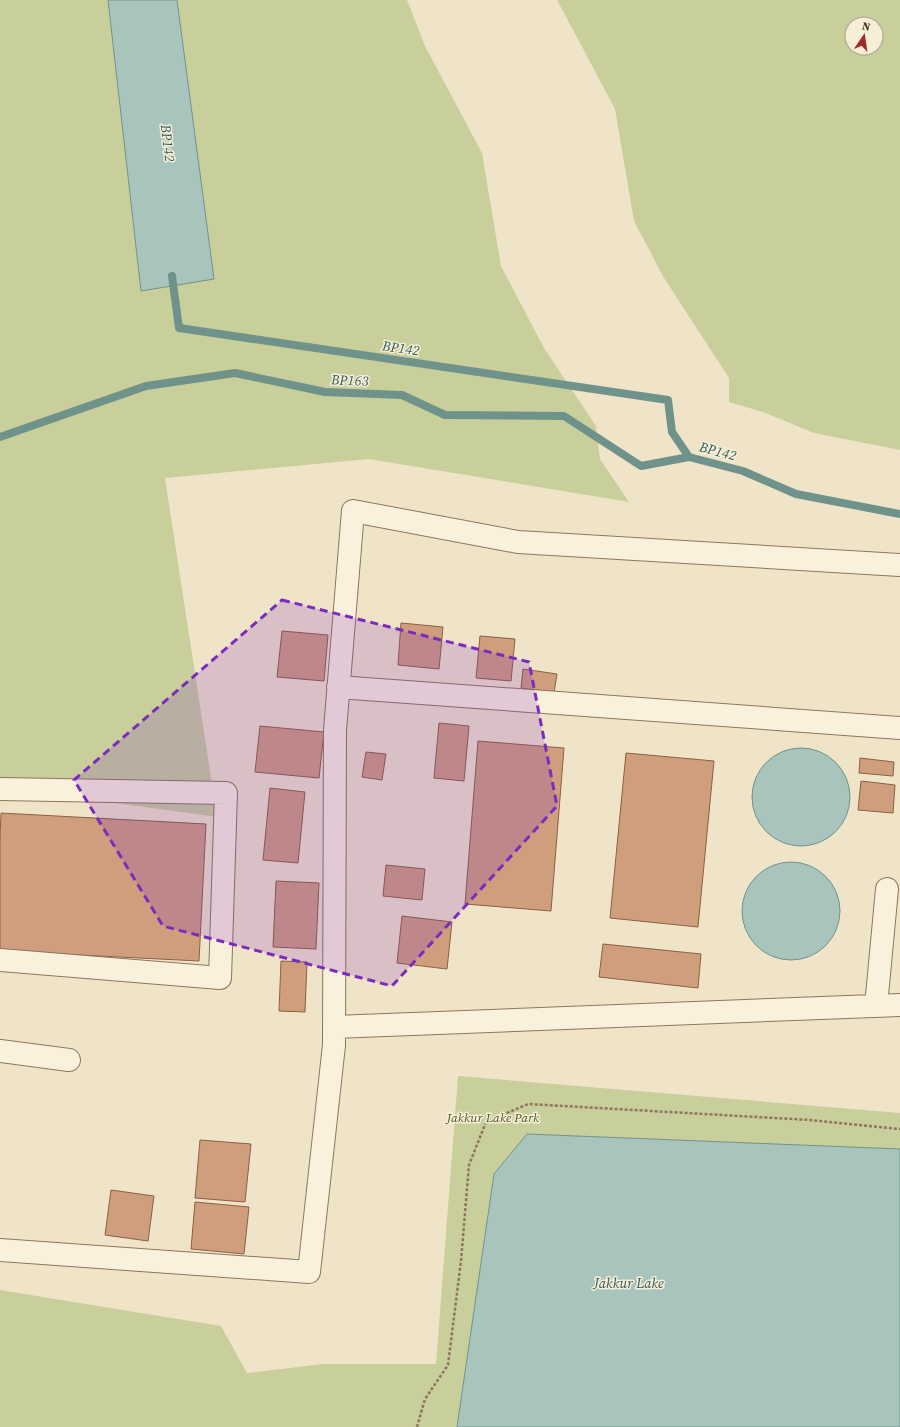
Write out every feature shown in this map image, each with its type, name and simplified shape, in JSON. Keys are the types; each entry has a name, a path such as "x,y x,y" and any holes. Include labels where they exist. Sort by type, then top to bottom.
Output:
{"street":[{"path":"0,1250 309,1272 333,1053 335,730 353,511 518,542 900,565"},
{"path":"338,687 900,728"},
{"path":"0,789 226,793 220,978 0,960"},
{"path":"876,1006 887,889"},
{"path":"334,1027 900,1005"},
{"path":"0,1051 69,1060"}],"path":[{"path":"417,1427 425,1399 448,1365 461,1261 470,1164 486,1122 528,1104 810,1120 900,1129"}],"highlighted area":[{"path":"282,600 529,662 557,806 392,986 163,926 74,780"}],"green space":[{"path":"0,0 407,0 425,46 482,153 501,266 544,348 596,426 600,459 629,502 369,459 165,478 217,817 0,787"},
{"path":"557,0 900,0 900,450 814,433 763,412 729,402 729,378 664,278 634,221 615,109"},
{"name":"Jakkur Lake Park","path":"458,1076 900,1113 900,1149 527,1134 494,1174 457,1427 0,1427 0,1290 221,1326 247,1373 323,1364 436,1364"}],"water":[{"path":"108,0 177,0 214,279 141,291"},
{"path":"801,748 820,752 836,762 846,778 850,797 846,816 836,832 820,842 801,846 782,842 766,832 756,816 752,797 756,778 766,762 782,752"},
{"path":"791,862 810,866 826,876 836,892 840,911 836,930 826,946 810,956 791,960 772,956 756,946 746,930 742,911 746,892 756,876 772,866"},
{"name":"Jakkur Lake","path":"527,1134 900,1149 900,1427 457,1427 494,1174"}],"building":[{"path":"401,623 443,627 439,669 398,665"},
{"path":"282,631 328,635 324,681 277,677"},
{"path":"480,636 515,639 511,681 476,678"},
{"path":"523,669 557,674 554,693 521,688"},
{"path":"439,723 469,726 464,781 434,778"},
{"path":"260,726 324,732 319,778 255,772"},
{"path":"478,741 564,748 551,911 465,904"},
{"path":"366,752 386,754 382,780 362,777"},
{"path":"626,753 714,761 698,927 610,918"},
{"path":"860,758 894,762 893,776 859,773"},
{"path":"861,781 895,785 893,813 858,810"},
{"path":"270,788 305,792 298,863 263,860"},
{"path":"1,813 206,824 199,961 0,951"},
{"path":"386,865 425,869 422,900 383,896"},
{"path":"276,881 319,883 316,949 273,947"},
{"path":"402,916 452,922 447,969 397,963"},
{"path":"603,944 701,954 698,988 599,977"},
{"path":"281,961 307,962 305,1012 279,1011"},
{"path":"200,1140 251,1144 245,1202 195,1198"},
{"path":"111,1190 154,1196 148,1241 105,1235"},
{"path":"195,1202 249,1207 244,1254 191,1249"}],"waterway":[{"name":"BP142","path":"172,276 179,328 668,400 672,432 689,457 743,471 796,494 900,514"},
{"name":"BP163","path":"0,437 146,386 235,373 325,392 402,395 445,415 564,416 641,466 689,457"}]}
